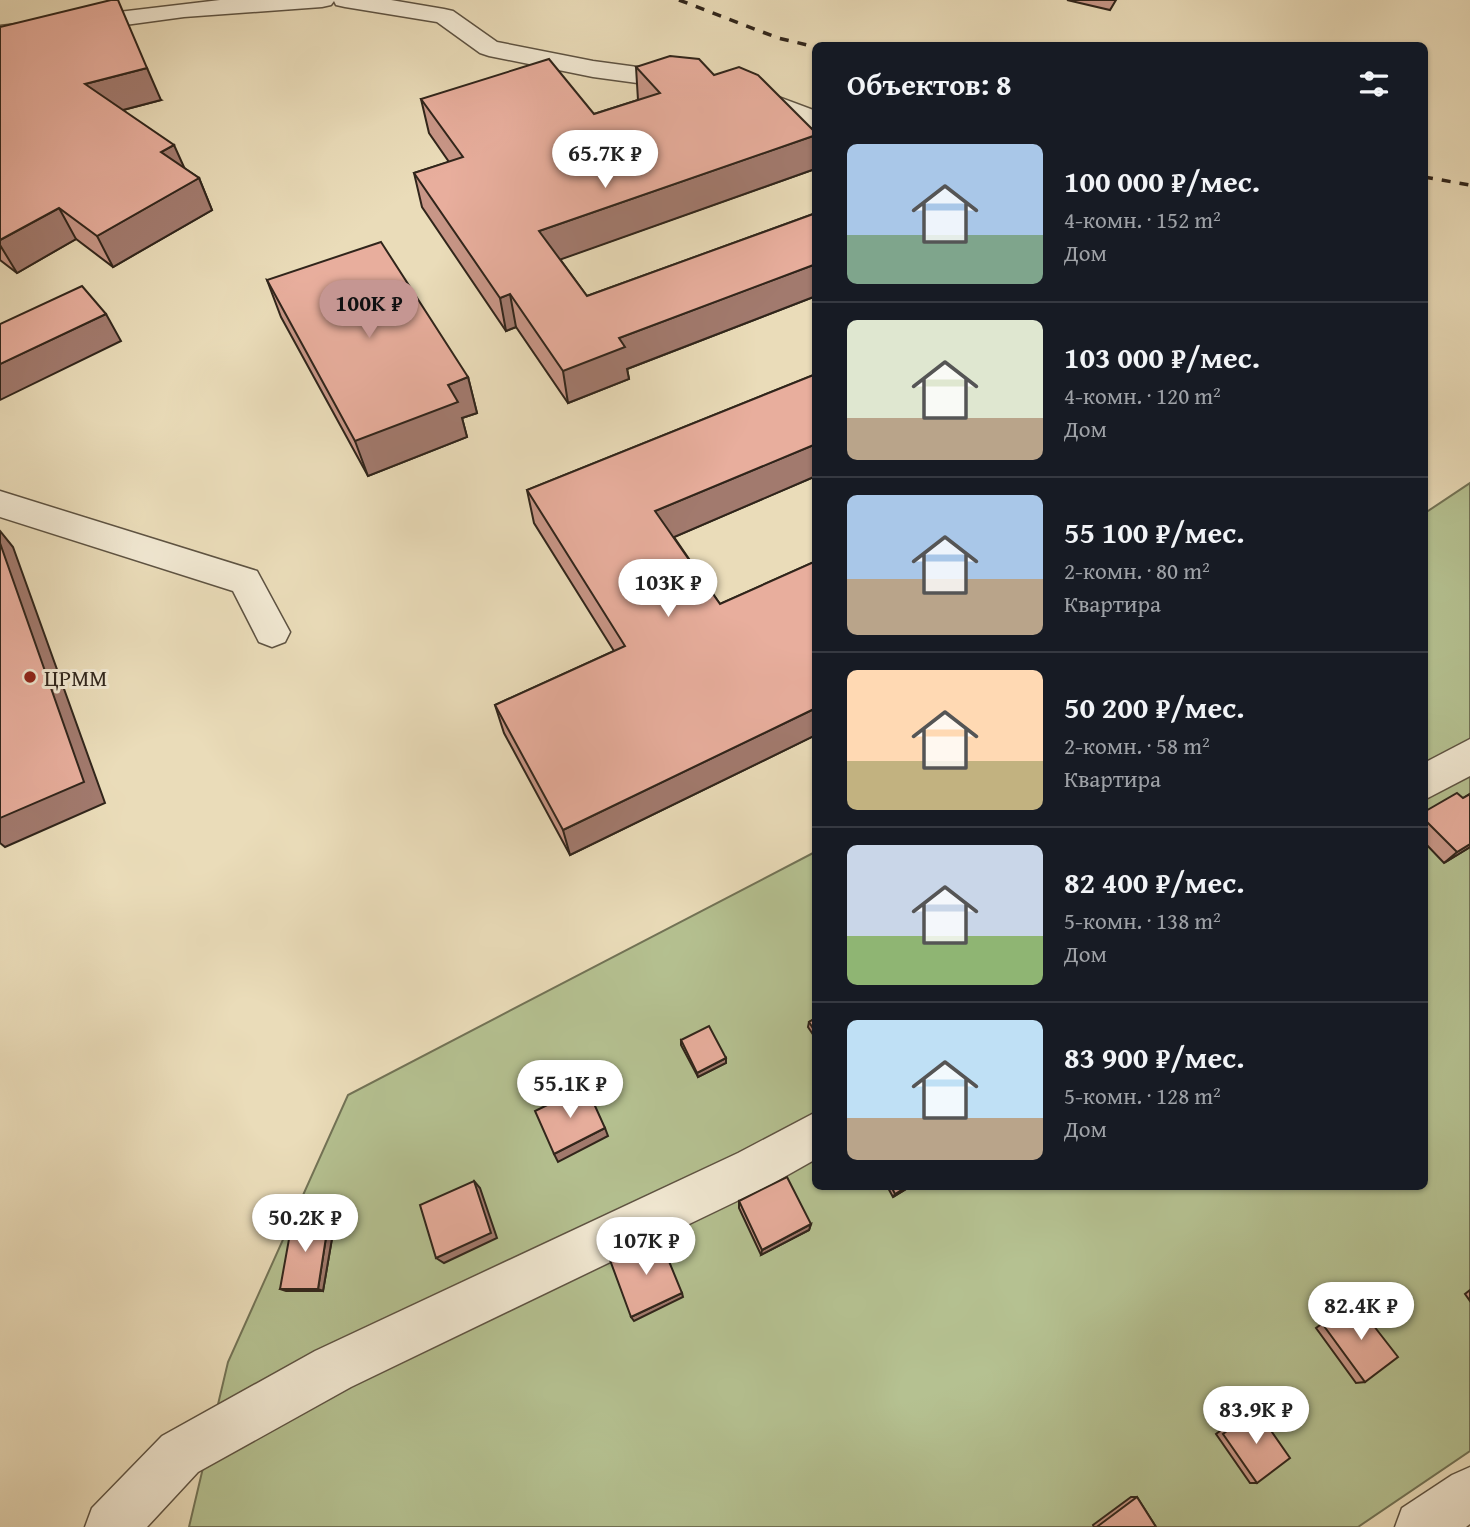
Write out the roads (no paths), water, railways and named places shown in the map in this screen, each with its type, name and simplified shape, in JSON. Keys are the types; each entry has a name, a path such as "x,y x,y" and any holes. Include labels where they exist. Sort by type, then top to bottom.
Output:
{"street":[{"path":"0,34 184,10 322,0"},
{"path":"345,0 444,16 489,48 593,69 732,87 812,119"},
{"path":"0,504 245,581 272,632"},
{"path":"1428,781 1470,756"},
{"path":"111,1527 180,1454 333,1369 754,1169 812,1136"},
{"path":"1421,1527 1470,1493"}],"railway":[{"path":"679,0 778,38 812,46"},
{"path":"1428,178 1470,185"}],"place":[{"name":"ЦРММ","path":"30,677"}]}
